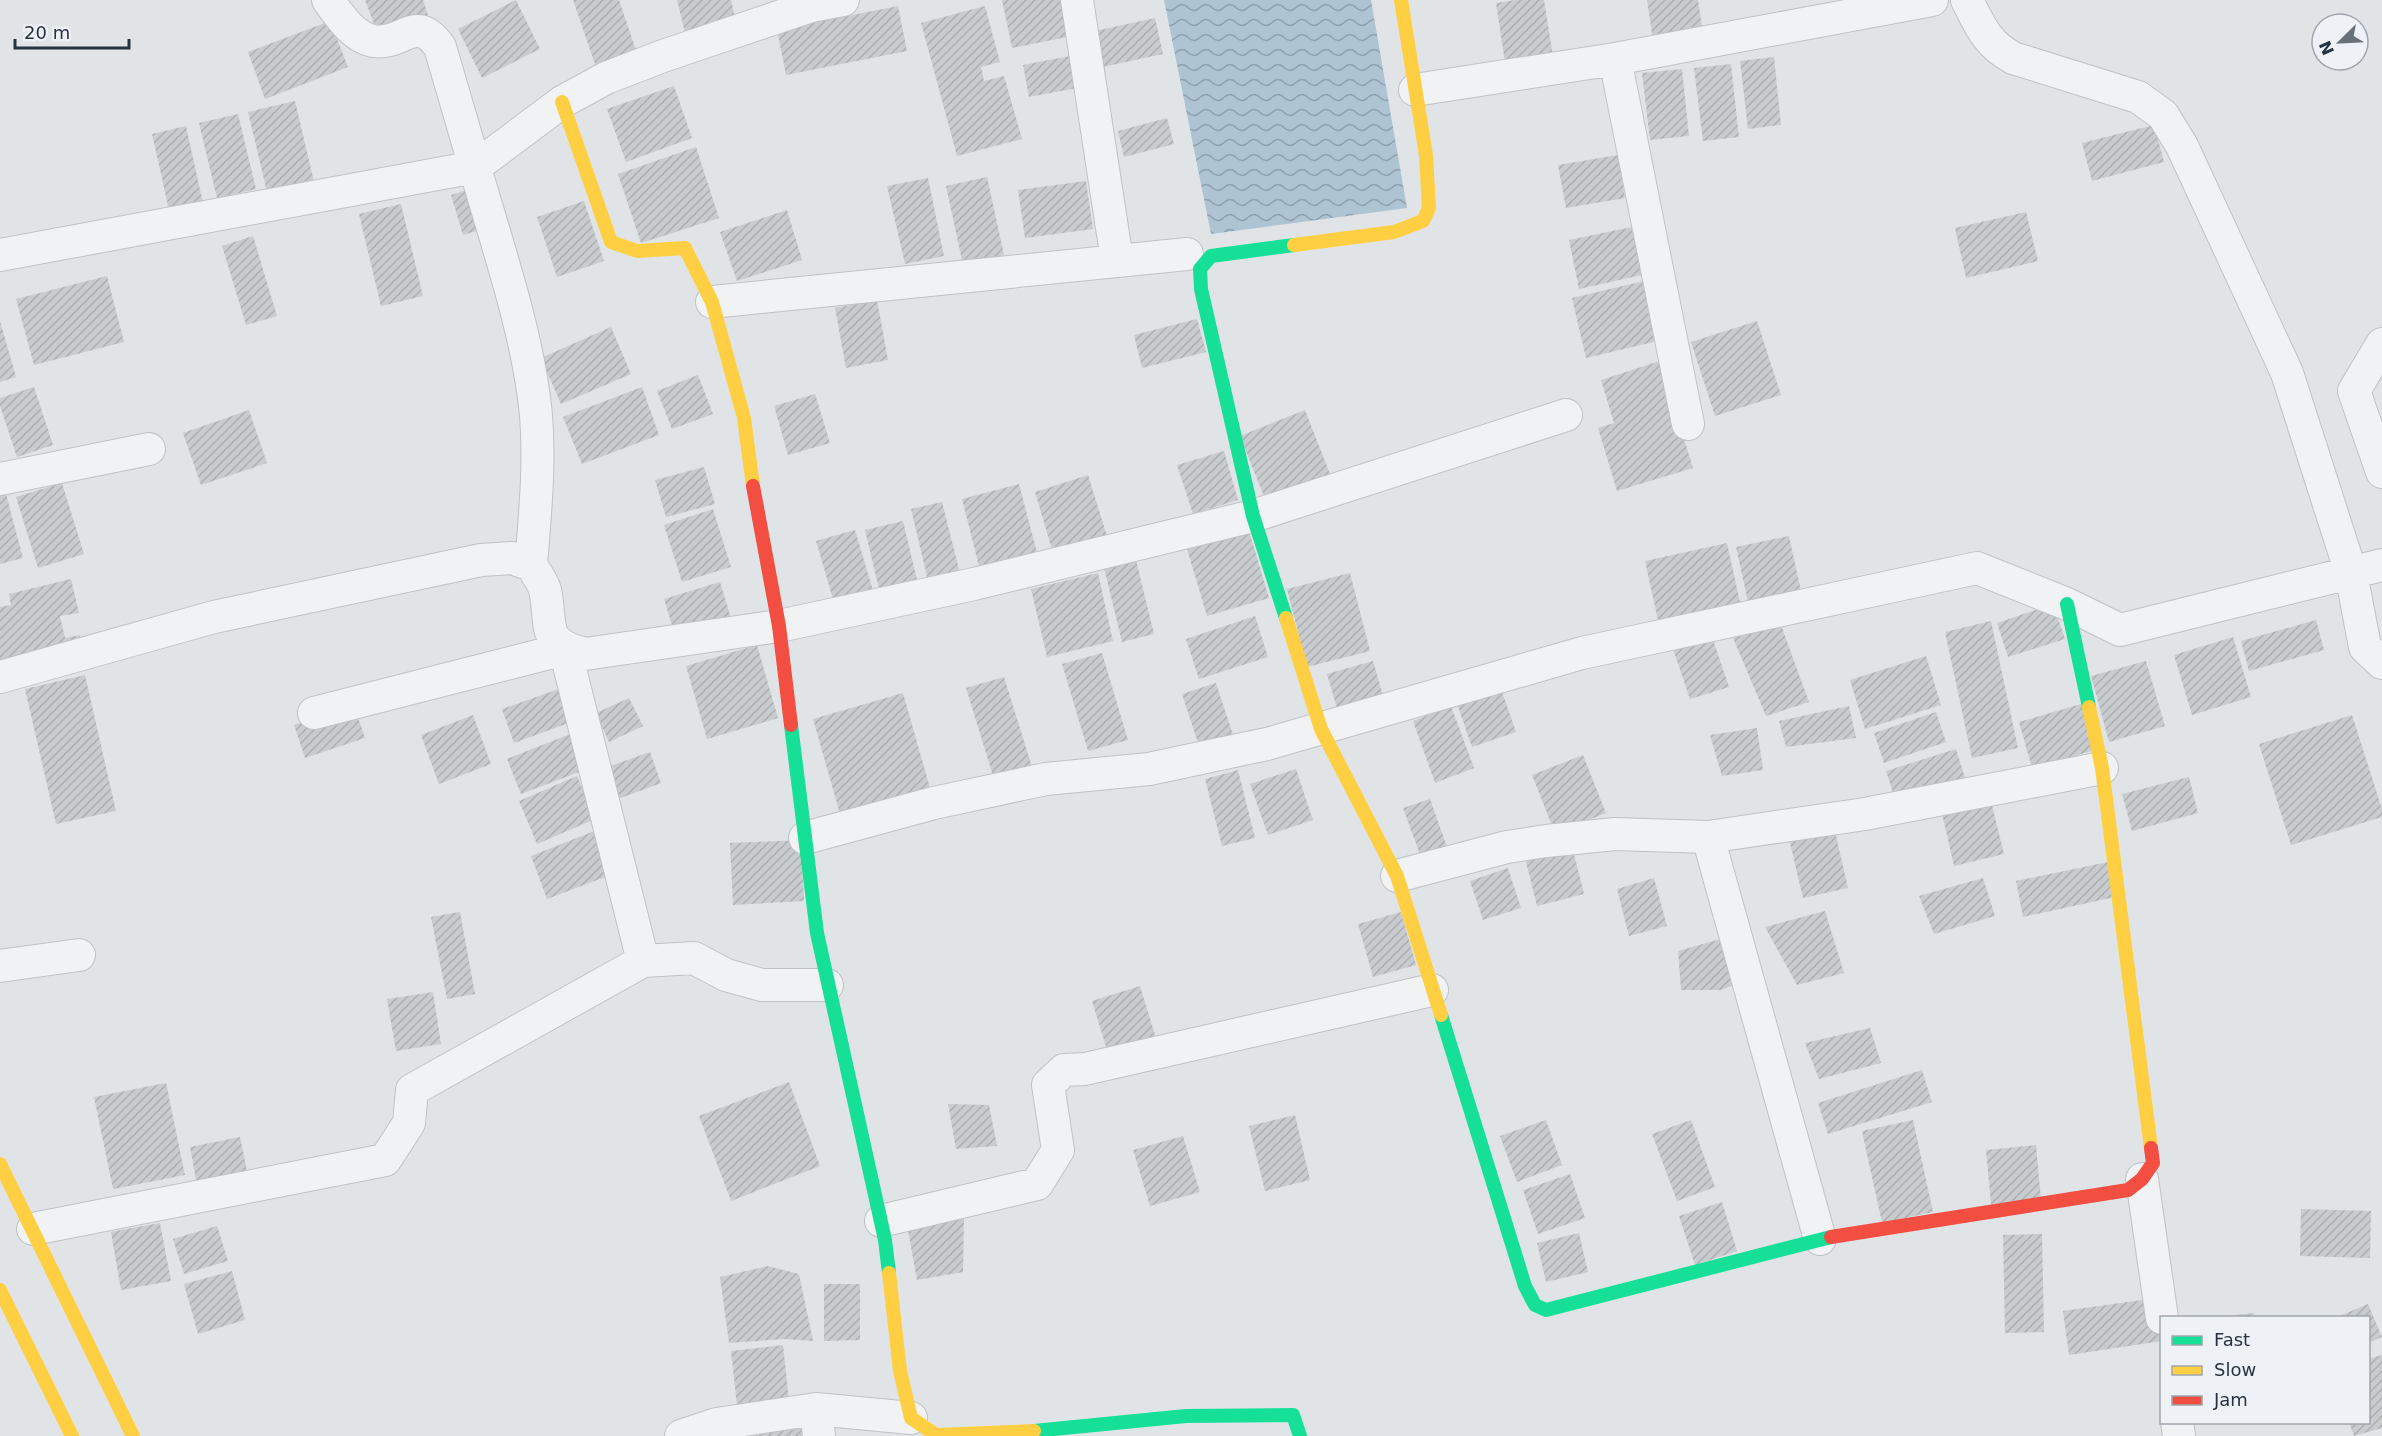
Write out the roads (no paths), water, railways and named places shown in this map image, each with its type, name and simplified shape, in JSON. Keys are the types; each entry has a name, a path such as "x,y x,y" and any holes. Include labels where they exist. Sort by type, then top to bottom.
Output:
{"street":[{"path":"328,0 356,33 372,41 389,40 417,29 430,34 440,47 526,352 536,414 538,469 531,565 545,589 548,630 565,649 643,961"},
{"path":"0,255 475,166 562,102 606,78 663,56 811,6 843,0"},
{"path":"1077,0 1117,260"},
{"path":"1401,0 1426,155 1429,208 1423,221 1394,232 1211,255 1200,269 1202,290 1253,516 1321,729 1397,876 1525,1286 1535,1305 1546,1310 1820,1239 2128,1190 2142,1179 2153,1162 2102,768 2067,604"},
{"path":"1415,90 1615,59 1932,0"},
{"path":"1967,0 1996,49 2013,58 2138,98 2163,115 2182,146 2287,373 2351,573 2365,647 2382,663"},
{"path":"1615,59 1688,424"},
{"path":"562,102 611,242 624,250 644,253 685,248 712,302 744,418 751,473 779,626 817,933 881,1221 900,1371 911,1418"},
{"path":"712,302 1187,254"},
{"path":"2382,345 2354,392 2382,472"},
{"path":"314,713 565,649 585,654 779,626 974,584 1253,516 1566,415"},
{"path":"0,479 150,450"},
{"path":"0,677 214,617 481,560 512,558 531,565"},
{"path":"805,838 934,803 1046,779 1149,769 1268,744 1582,653 1977,568 2067,604 2120,630 2382,565"},
{"path":"1397,876 1507,847 1546,841 1615,834 1708,837 1865,814 2102,768"},
{"path":"1708,837 1820,1239"},
{"path":"0,966 79,955"},
{"path":"33,1229 385,1160 408,1123 412,1090 643,961 694,958 726,975 762,985 827,985"},
{"path":"881,1221 1037,1184 1058,1150 1048,1085 1064,1070 1085,1069 1432,990"},
{"path":"0,1164 133,1436"},
{"path":"2142,1179 2162,1316"},
{"path":"0,1290 72,1436"},
{"path":"681,1436 717,1424 817,1423 911,1418 936,1435 1019,1432 1186,1416 1293,1415 1300,1436"}],"water":[{"path":"1164,0 1371,0 1407,208 1211,234"}]}
